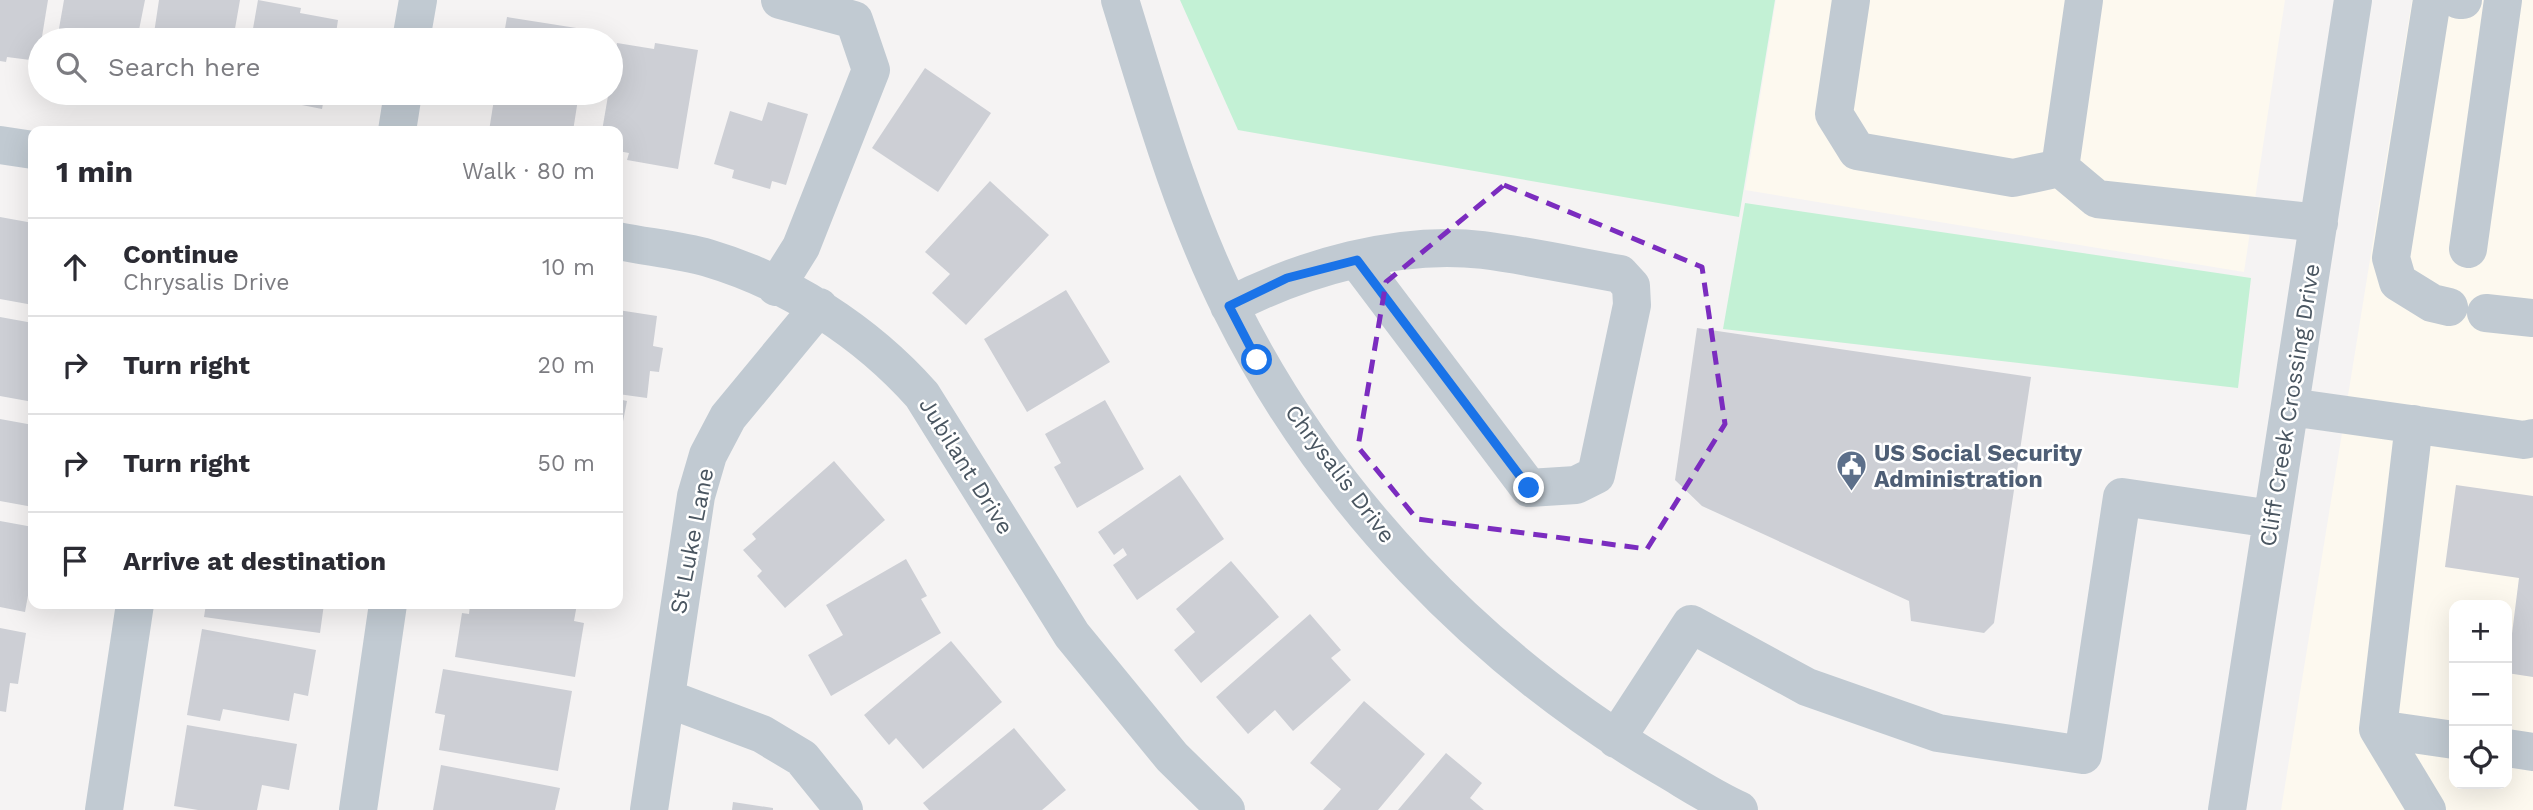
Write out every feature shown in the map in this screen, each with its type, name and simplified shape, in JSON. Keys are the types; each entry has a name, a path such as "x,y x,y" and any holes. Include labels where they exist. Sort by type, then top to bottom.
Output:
{"street":[{"path":"413,28 418,0"},
{"path":"776,287 801,247 871,70 853,20 780,0"},
{"name":"Chrysalis Drive","path":"1120,0 1169,158 1229,306 1257,360 1329,468 1414,569 1491,646 1616,739 1740,810"},
{"path":"1851,0 1834,114 1857,151 2013,178 2060,168"},
{"path":"2060,168 2084,0"},
{"name":"Cliff Creek Crossing Drive","path":"2227,810 2353,0"},
{"path":"2432,0 2391,258 2398,282 2431,303 2449,307"},
{"path":"2468,249 2503,0"},
{"path":"398,126 401,105"},
{"path":"0,145 28,149"},
{"path":"2060,168 2096,199 2319,223"},
{"name":"Jubilant Drive","path":"623,243 707,258 776,287 819,307 895,365 922,395 1072,635 1172,757 1226,810"},
{"path":"1229,306 1287,278 1389,251 1480,250 1620,274 1631,286 1633,305 1596,475 1576,485 1529,488 1357,260"},
{"name":"St Luke Lane","path":"649,810 695,496 708,455 729,417 819,307"},
{"path":"2486,313 2533,318"},
{"path":"2290,407 2524,440 2533,438"},
{"path":"2414,424 2378,729 2427,810"},
{"path":"1616,739 1691,624 1807,687 1938,733 2083,755 2122,497 2272,519"},
{"path":"104,810 134,609"},
{"path":"358,810 387,609"},
{"path":"666,698 762,734 802,758 844,810"},
{"path":"2378,729 2449,739"},
{"path":"2512,749 2533,752"}],"highlighted area":[{"path":"1504,185 1702,267 1725,424 1647,549 1417,519 1358,447 1386,282"}],"shaded area":[{"path":"1776,0 2285,0 2244,272 1745,190"},
{"path":"2412,0 2533,0 2533,810 2281,810"}],"green space":[{"path":"1180,0 1775,0 1739,217 1238,130"},
{"path":"1745,203 2251,278 2238,388 1723,329"}],"building":[{"path":"0,0 48,0 43,28 28,28 28,60 7,57 6,62 0,61"},
{"path":"64,0 145,0 139,28 59,28"},
{"path":"159,0 240,0 235,28 155,28"},
{"path":"258,0 301,8 300,13 338,20 337,28 253,28"},
{"path":"507,17 576,28 505,28"},
{"path":"655,43 698,50 678,169 627,160 629,153 623,152 623,126 603,126 606,105 623,105 623,44 654,49"},
{"path":"925,68 991,113 938,192 872,148"},
{"path":"768,102 808,114 786,185 772,181 770,189 732,178 734,170 714,164 730,111 762,121"},
{"path":"302,105 323,105 322,109"},
{"path":"493,105 577,105 574,126 490,126"},
{"path":"990,181 1049,235 966,325 932,293 950,274 925,252"},
{"path":"0,217 28,222 28,304 0,299"},
{"path":"1066,290 1110,362 1027,412 984,339"},
{"path":"623,311 657,316 653,346 663,348 659,372 650,371 647,398 623,395"},
{"path":"0,317 28,322 28,401 0,396"},
{"name":"US Social Security Administration","path":"1697,328 2031,377 1994,623 1984,633 1911,621 1909,601 1702,506 1675,480"},
{"path":"623,400 627,401 623,422"},
{"path":"1105,400 1144,469 1077,508 1054,467 1061,463 1045,434"},
{"path":"0,419 28,424 28,506 0,501"},
{"path":"834,461 885,520 785,608 757,576 762,571 743,550 756,539 752,534"},
{"path":"1180,475 1224,539 1137,600 1113,565 1127,555 1123,548 1114,555 1098,532"},
{"path":"2456,485 2533,496 2533,677 2512,674 2512,633 2519,578 2445,567"},
{"path":"0,521 28,526 28,596 25,612 0,607"},
{"path":"906,559 927,596 921,599 941,633 831,696 808,655 843,635 826,605"},
{"path":"1231,561 1279,617 1201,683 1174,650 1195,632 1176,609"},
{"path":"205,609 323,609 320,633 204,617"},
{"path":"470,609 576,609 574,621 584,623 575,677 455,657 462,613 469,614"},
{"path":"1310,614 1341,650 1331,658 1351,680 1293,731 1275,710 1248,734 1216,697"},
{"path":"0,628 26,633 18,684 10,683 6,712 0,711"},
{"path":"202,629 316,650 308,696 294,693 289,721 223,709 220,721 187,715"},
{"path":"951,641 1002,702 923,769 896,738 889,745 864,715"},
{"path":"443,669 572,691 558,771 439,750 445,715 435,713"},
{"path":"1364,701 1425,754 1378,810 1323,810 1341,789 1310,763"},
{"path":"187,725 297,744 289,790 262,785 257,810 198,810 174,806"},
{"path":"1014,728 1066,790 1042,810 929,810 923,803"},
{"path":"1446,753 1482,783 1470,798 1484,810 1398,810"},
{"path":"441,765 560,788 555,810 433,810"},
{"path":"733,802 773,808 773,810 732,810"}],"place":[{"name":"US Social Security Administration","path":"1851,493"}],"route":[{"path":"1257,360 1229,306 1287,278 1357,260 1529,488"}]}
